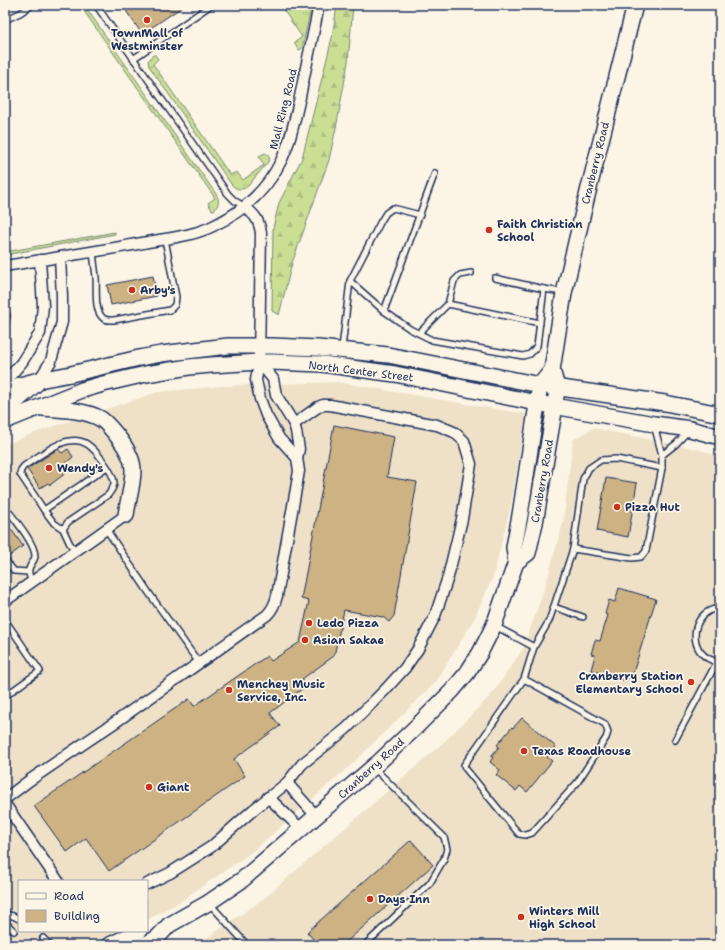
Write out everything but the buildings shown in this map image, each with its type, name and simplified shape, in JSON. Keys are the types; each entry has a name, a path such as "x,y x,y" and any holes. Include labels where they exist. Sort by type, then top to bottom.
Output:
{"street":[{"name":"Mall Ring Road","path":"5,266 60,258 165,239 205,230 245,207 265,186 282,160 298,106 319,5"},
{"name":"Cranberry Road","path":"516,562 528,553 535,524 555,406 557,387 552,370 564,293 635,5"},
{"path":"245,207 256,218 260,225 261,233 259,362 256,380 260,399 266,415 279,438 297,458"},
{"path":"5,411 39,380 51,361 62,322 60,258"},
{"path":"5,382 22,362 40,332 43,306 40,260"},
{"name":"North Center Street","path":"5,389 39,380 161,354 228,346 318,348 388,355 540,385 665,403 720,414"},
{"path":"5,799 30,780 199,664 272,610 275,604 297,483 297,458 299,444 294,424 276,395 273,379 259,362"},
{"name":"North Center Street","path":"5,421 82,390 146,374 189,367 259,362 322,364 395,374 537,403 690,429 720,437"},
{"name":"Cranberry Road","path":"115,941 148,940 242,880 373,768 452,691 467,673 494,626 516,562 514,547 540,385 552,370"},
{"path":"148,884 170,873 211,847 268,797 287,783 302,764 346,729 386,690 418,650 435,616 448,577 462,519 471,464 464,441 454,432 436,425 330,405 318,407 294,424"},
{"path":"5,601 126,515 131,487 133,468 128,450 123,442 101,419 85,413 39,407"},
{"path":"287,783 316,816"},
{"path":"268,797 301,829"},
{"path":"5,804 57,880"}],"lane":[{"path":"5,20 32,5"},
{"path":"96,5 228,194 235,201 245,207"},
{"path":"133,59 211,5"},
{"path":"384,311 435,173"},
{"path":"342,350 350,281 381,221 386,213 393,208 420,216"},
{"path":"93,252 98,312 105,320 114,320 170,310 174,306 176,297 165,239"},
{"path":"419,333 448,304 454,281 460,275 471,273"},
{"path":"495,278 564,293"},
{"path":"350,281 384,311 410,329 432,340 523,356 530,354 536,346 544,289"},
{"path":"448,304 540,323"},
{"path":"5,308 7,316 5,325"},
{"path":"573,549 632,558 641,557 646,551 662,468 662,455 654,424"},
{"path":"662,455 676,444 690,429"},
{"path":"62,529 68,522 112,490 114,484 113,476 94,450 87,444 78,441 60,443 24,466 20,474 54,524 62,529 70,544 76,551"},
{"path":"524,679 605,724 608,732 606,738 577,783 532,833 526,835 519,834 464,765 524,679 534,647 550,621 573,549 583,479 589,468 601,460 616,459 662,468"},
{"path":"44,510 107,467"},
{"path":"5,510 9,512 30,541 35,554 34,560 28,572 32,582"},
{"path":"106,529 149,594 199,664"},
{"path":"5,560 14,571 28,572"},
{"path":"554,607 583,617"},
{"path":"675,740 718,662 706,657 700,652 696,645 694,638 698,621 705,613 714,608 720,608"},
{"path":"5,620 40,671 5,696"},
{"path":"494,626 534,647"},
{"path":"5,685 10,693"},
{"path":"365,945 430,883 444,859 447,849 444,837 373,768"},
{"path":"208,903 247,945"},
{"path":"5,914 18,918"},
{"path":"5,922 14,931"},
{"path":"43,938 50,945"}],"shaded area":[{"path":"337,382 526,414 510,509 493,577 474,619 436,682 351,765 252,852 181,901 148,919 148,880 18,880 18,932 125,932 102,945 5,945 5,445 34,433 158,392 221,386"},
{"path":"593,428 697,449 720,457 720,945 193,945 204,940 263,899 444,742 492,694 523,649 545,587 563,523 573,440"}],"green space":[{"path":"82,5 84,5 216,194 218,202 214,210 212,210 208,203 215,198 86,14"},
{"path":"280,5 312,5 302,48 300,50 294,43 302,37"},
{"path":"337,5 353,5 348,62 337,123 329,160 292,263 279,315 272,311 273,228 279,203 302,158 332,38"},
{"path":"153,55 155,55 158,59 153,64 230,175 237,172 243,180 264,165 259,156 265,153 268,155 268,162 244,189 235,188 231,184 149,66 148,61"},
{"path":"115,232 115,234 5,255 5,252"}],"place":[{"name":"TownMall of Westminster","path":"147,20"},
{"name":"Faith Christian School","path":"489,230"},
{"name":"Arby's","path":"132,290"},
{"name":"Wendy's","path":"49,468"},
{"name":"Pizza Hut","path":"617,507"},
{"name":"Ledo Pizza","path":"309,623"},
{"name":"Asian Sakae","path":"305,640"},
{"name":"Cranberry Station Elementary School","path":"691,682"},
{"name":"Menchey Music Service, Inc.","path":"229,690"},
{"name":"Texas Roadhouse","path":"524,751"},
{"name":"Giant","path":"149,787"},
{"name":"Days Inn","path":"370,899"},
{"name":"Winters Mill High School","path":"521,917"}]}
